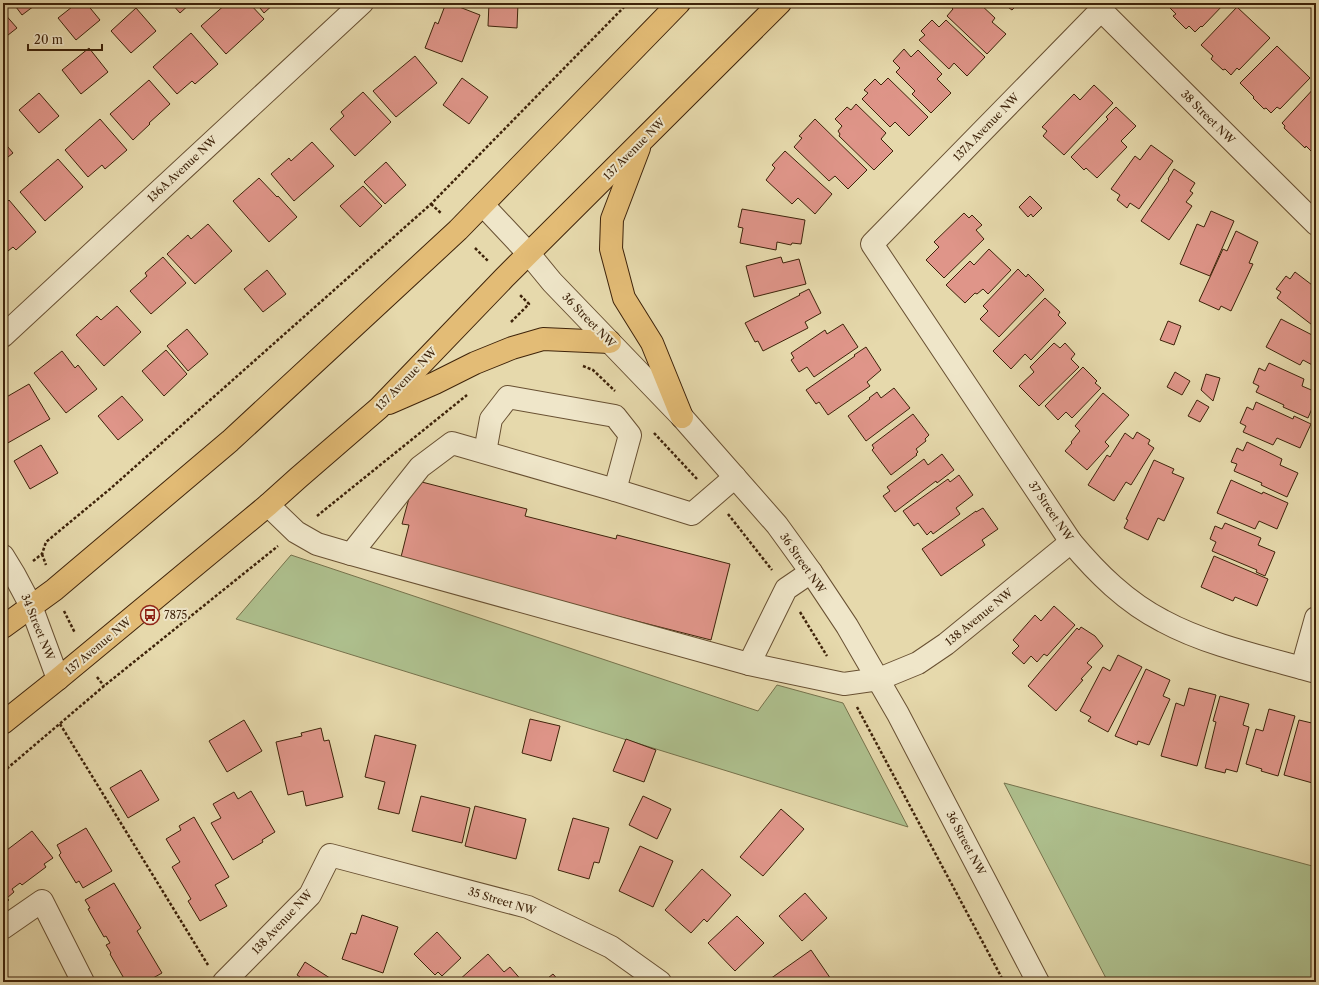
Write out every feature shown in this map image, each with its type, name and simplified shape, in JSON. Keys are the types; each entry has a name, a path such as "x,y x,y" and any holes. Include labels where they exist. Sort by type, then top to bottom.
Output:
{"main road":[{"path":"3,627 54,590 230,441 458,230 679,3"},
{"name":"137 Avenue NW","path":"3,723 268,505 379,408 504,278 780,3"},
{"path":"642,141 612,219 611,248 624,298 652,343 682,417"},
{"path":"379,408 475,363 512,348 543,339 610,342"}],"street":[{"name":"136A Avenue NW","path":"3,336 362,3"},
{"name":"38 Street NW","path":"1101,10 1316,224"},
{"name":"137A Avenue NW","path":"872,244 1101,10"},
{"name":"36 Street NW","path":"483,205 529,254 552,282 682,417 776,525 811,572 847,626 879,679 1038,982"},
{"name":"37 Street NW","path":"872,244 1071,542 1092,567 1116,589 1162,621 1192,635 1241,651 1309,670"},
{"path":"484,452 491,419 508,398 615,416 630,435 615,490"},
{"path":"351,554 420,467 452,443 692,514 735,477"},
{"name":"138 Avenue NW","path":"268,505 296,532 317,544 749,664 844,684 879,679 918,663 941,648 1071,542"},
{"name":"34 Street NW","path":"9,565 31,606 58,679"},
{"path":"749,664 786,589 811,572"},
{"path":"1309,670 1316,618"},
{"name":"138 Avenue NW","path":"217,975 310,895 330,855"},
{"name":"35 Street NW","path":"330,855 528,907 611,946 660,982"},
{"path":"3,928 42,901 82,982"}],"path":[{"path":"104,686 93,671 54,590 42,554 46,542 122,479 431,204 628,3"},
{"path":"3,772 104,686 470,393"},
{"path":"9,565 42,554"},
{"path":"60,724 217,975"}],"green space":[{"path":"291,555 758,711 777,685 843,703 908,827 236,619"},
{"path":"1004,783 1316,867 1316,982 1108,982"}],"building":[{"path":"13,3 38,3 22,15"},
{"path":"77,3 86,3 100,20 76,40 58,18"},
{"path":"171,3 191,3 180,13"},
{"path":"227,3 249,3 264,19 226,54 201,26"},
{"path":"256,3 275,3 264,13"},
{"path":"446,3 480,15 462,62 425,48 435,22 438,24"},
{"path":"489,3 518,3 517,28 488,26"},
{"path":"947,3 979,3 995,18 992,22 1006,34 987,54 947,16 953,9"},
{"path":"1002,3 1019,3 1012,10"},
{"path":"1165,3 1225,3 1202,27 1201,26 1195,32 1189,26 1186,29 1173,16 1176,14"},
{"path":"1237,7 1270,38 1239,70 1237,68 1231,75 1211,59 1213,56 1201,45"},
{"path":"136,8 156,31 131,53 111,31"},
{"path":"3,12 17,28 3,39"},
{"path":"932,20 939,27 946,20 985,57 967,76 954,63 949,69 919,40 925,35 921,31"},
{"path":"191,33 218,64 195,84 192,81 177,94 153,67"},
{"path":"1277,46 1310,78 1280,109 1277,107 1271,113 1266,108 1264,109 1240,83"},
{"path":"89,48 108,72 81,94 62,70"},
{"path":"904,49 911,57 918,50 942,74 937,79 951,93 931,113 912,94 915,91 896,72 900,68 893,61"},
{"path":"415,56 437,83 396,117 373,91"},
{"path":"462,78 488,97 469,124 443,105"},
{"path":"888,78 928,117 909,136 895,122 890,127 862,99 868,93 864,90 875,79 881,85"},
{"path":"149,80 170,104 133,140 110,114"},
{"path":"1094,85 1113,103 1064,155 1043,136 1047,131 1042,127 1074,94 1080,100"},
{"path":"1316,86 1316,147 1312,152 1306,146 1305,148 1284,128 1285,126 1282,123"},
{"path":"363,92 391,122 355,156 330,129 344,116 341,112"},
{"path":"39,93 59,116 39,133 19,110"},
{"path":"856,104 886,133 881,139 893,151 874,170 839,136 840,134 838,131 842,126 835,119 847,107 851,110"},
{"path":"1116,107 1136,126 1121,141 1127,147 1097,178 1086,168 1084,170 1071,157 1108,119 1106,117"},
{"path":"100,119 127,150 105,169 102,165 88,177 65,150"},
{"path":"815,119 867,170 848,189 835,176 829,181 794,147 802,138 799,136"},
{"path":"3,141 13,153 3,161"},
{"path":"312,142 334,166 294,201 271,174 289,158 291,161"},
{"path":"1151,145 1173,161 1139,209 1130,203 1127,208 1117,200 1120,195 1111,189 1135,156 1140,160"},
{"path":"785,151 832,194 815,214 798,198 792,204 766,180 775,168 772,165"},
{"path":"58,159 83,187 45,221 20,192"},
{"path":"386,162 406,185 385,204 364,182"},
{"path":"1174,169 1195,183 1190,191 1193,193 1186,202 1192,206 1169,240 1141,221 1169,180 1168,179"},
{"path":"259,178 297,217 269,242 233,201"},
{"path":"363,186 382,206 360,227 340,206"},
{"path":"1030,196 1042,208 1033,217 1031,214 1028,217 1019,207"},
{"path":"9,200 36,232 16,250 13,247 3,255 3,206"},
{"path":"742,209 805,220 801,244 792,243 791,245 777,242 776,250 740,243 743,228 738,227"},
{"path":"1211,211 1234,221 1210,276 1180,264 1197,224 1204,227"},
{"path":"964,213 969,218 972,215 982,225 976,230 984,239 944,278 926,260 939,247 934,242"},
{"path":"208,224 232,251 195,284 167,254 188,235 191,239"},
{"path":"1236,231 1258,242 1249,263 1253,264 1231,311 1221,306 1219,310 1199,301 1223,249 1227,251"},
{"path":"989,249 1011,270 988,294 983,289 977,294 975,293 965,303 946,285 970,261 974,265"},
{"path":"163,257 186,283 151,314 130,291 147,276 145,273"},
{"path":"781,257 783,263 799,259 806,284 754,297 746,266"},
{"path":"1018,269 1026,277 1028,274 1044,290 999,337 980,319 988,311 983,306"},
{"path":"267,270 286,294 263,312 244,289"},
{"path":"1295,272 1316,288 1316,328 1277,298 1281,292 1276,289 1286,276 1290,279"},
{"path":"809,289 821,313 805,322 808,328 763,351 758,341 755,342 745,323"},
{"path":"1045,298 1060,312 1058,315 1066,323 1031,360 1025,354 1011,369 993,351"},
{"path":"117,306 141,332 104,366 76,335 97,316 101,320"},
{"path":"1281,319 1316,337 1316,367 1303,360 1300,365 1266,347"},
{"path":"1168,321 1181,326 1174,345 1160,340"},
{"path":"843,324 858,347 814,377 807,367 799,372 791,360 794,358 791,353 825,330 827,334"},
{"path":"187,329 208,354 188,371 167,346"},
{"path":"1054,343 1060,348 1065,343 1075,354 1071,359 1079,367 1039,406 1019,386 1034,372 1030,367"},
{"path":"866,347 881,370 867,382 870,386 828,415 819,402 816,404 806,390"},
{"path":"166,350 187,374 164,396 142,371"},
{"path":"62,351 75,368 78,365 97,389 66,413 34,373"},
{"path":"1269,363 1304,379 1302,386 1316,392 1316,399 1308,418 1283,407 1284,405 1256,392 1259,386 1253,383 1259,368 1265,371"},
{"path":"1083,367 1097,381 1095,383 1101,388 1072,418 1066,412 1058,420 1045,406"},
{"path":"1175,372 1190,381 1182,395 1167,387"},
{"path":"1206,374 1220,378 1213,401 1201,390"},
{"path":"29,384 50,419 6,444 3,439 3,399"},
{"path":"894,388 910,408 866,441 848,416 877,392 881,398"},
{"path":"1103,393 1129,415 1105,442 1109,446 1087,470 1065,451 1080,431 1075,426"},
{"path":"122,396 143,420 118,440 98,416"},
{"path":"1197,400 1209,407 1200,422 1188,416"},
{"path":"1256,402 1293,419 1294,416 1311,424 1300,448 1277,438 1273,445 1243,432 1246,426 1240,423 1247,407 1253,410"},
{"path":"913,414 929,435 925,439 926,441 916,449 918,452 916,454 917,455 891,475 872,450 874,448 872,445"},
{"path":"1137,432 1150,440 1148,444 1154,448 1131,485 1126,482 1114,501 1088,485 1107,455 1110,457 1125,433 1133,439"},
{"path":"1247,442 1282,459 1280,465 1298,473 1287,497 1261,485 1262,483 1234,471 1237,464 1231,462 1237,448 1243,451"},
{"path":"41,445 58,473 30,489 14,461"},
{"path":"942,454 954,470 937,483 936,481 895,512 883,496 890,491 887,487 924,459 928,465"},
{"path":"1154,460 1174,469 1172,473 1184,478 1164,521 1158,518 1148,540 1124,528 1128,520 1126,519"},
{"path":"959,475 973,495 956,508 960,514 933,534 931,531 927,535 918,523 914,526 903,511 948,479 950,482"},
{"path":"414,480 527,509 525,516 616,539 617,535 730,564 711,640 400,561 409,525 402,524"},
{"path":"1231,480 1262,494 1263,492 1288,503 1277,529 1259,521 1255,529 1217,513"},
{"path":"983,508 998,529 982,540 985,545 941,576 922,549 976,511"},
{"path":"1225,523 1261,538 1258,545 1275,552 1265,576 1256,572 1257,570 1212,551 1216,542 1210,539 1215,526 1222,529"},
{"path":"1214,556 1268,579 1257,606 1235,597 1233,601 1201,587"},
{"path":"1054,606 1075,625 1047,656 1044,654 1037,662 1031,656 1024,664 1012,653 1019,646 1013,640 1035,615 1041,621"},
{"path":"1081,627 1095,636 1103,646 1087,663 1092,667 1081,679 1083,680 1056,711 1028,686 1077,628 1079,630"},
{"path":"1118,655 1142,667 1108,732 1088,721 1091,717 1080,711 1103,667 1110,671"},
{"path":"1146,669 1170,680 1163,696 1170,699 1149,745 1138,741 1137,745 1115,736"},
{"path":"1189,688 1216,695 1197,766 1161,756 1176,703 1184,706"},
{"path":"1220,696 1249,704 1243,725 1249,727 1237,772 1226,769 1225,773 1205,768 1216,722 1213,721"},
{"path":"1269,709 1295,716 1278,776 1261,771 1262,769 1246,764 1256,729 1263,731"},
{"path":"530,719 560,726 551,761 522,753"},
{"path":"244,720 262,751 227,772 209,741"},
{"path":"1299,720 1316,724 1316,784 1284,775"},
{"path":"321,728 324,741 329,740 343,797 306,806 303,791 288,795 276,742 302,736 301,733"},
{"path":"375,735 416,745 399,814 378,809 385,782 365,777"},
{"path":"626,739 656,750 644,782 613,771"},
{"path":"141,770 159,800 128,818 110,788"},
{"path":"251,791 275,832 262,840 263,842 233,860 211,823 221,818 213,804 234,792 238,799"},
{"path":"421,796 470,808 462,843 412,831"},
{"path":"643,796 671,809 657,839 629,825"},
{"path":"475,806 526,819 516,859 465,846"},
{"path":"781,809 804,829 763,876 740,857"},
{"path":"194,817 229,877 215,885 227,906 200,921 188,901 191,899 172,867 180,862 166,839 181,830 179,826"},
{"path":"573,818 609,828 599,863 594,862 589,879 558,870"},
{"path":"86,828 112,871 83,888 79,881 76,883 59,855 61,853 57,845"},
{"path":"32,831 53,858 44,864 46,867 22,885 20,883 12,889 14,892 7,898 9,900 3,905 3,853"},
{"path":"640,846 673,861 653,907 619,891"},
{"path":"702,869 731,895 707,922 704,919 691,933 665,910"},
{"path":"114,883 141,928 137,931 162,973 146,982 126,982 106,945 110,943 106,936 104,937 88,909 90,908 85,900"},
{"path":"805,893 827,918 802,941 779,916"},
{"path":"362,915 398,927 383,973 342,959 351,933 356,934"},
{"path":"737,916 764,943 735,971 708,943"},
{"path":"437,932 461,958 442,976 438,972 435,975 414,954"},
{"path":"811,950 833,982 772,982 770,979"},
{"path":"488,954 504,972 510,967 523,982 458,981"},
{"path":"305,962 336,982 296,982 300,977 297,975"},
{"path":"553,974 560,982 543,982"}],"place":[{"name":"7875","path":"150,615"}]}
